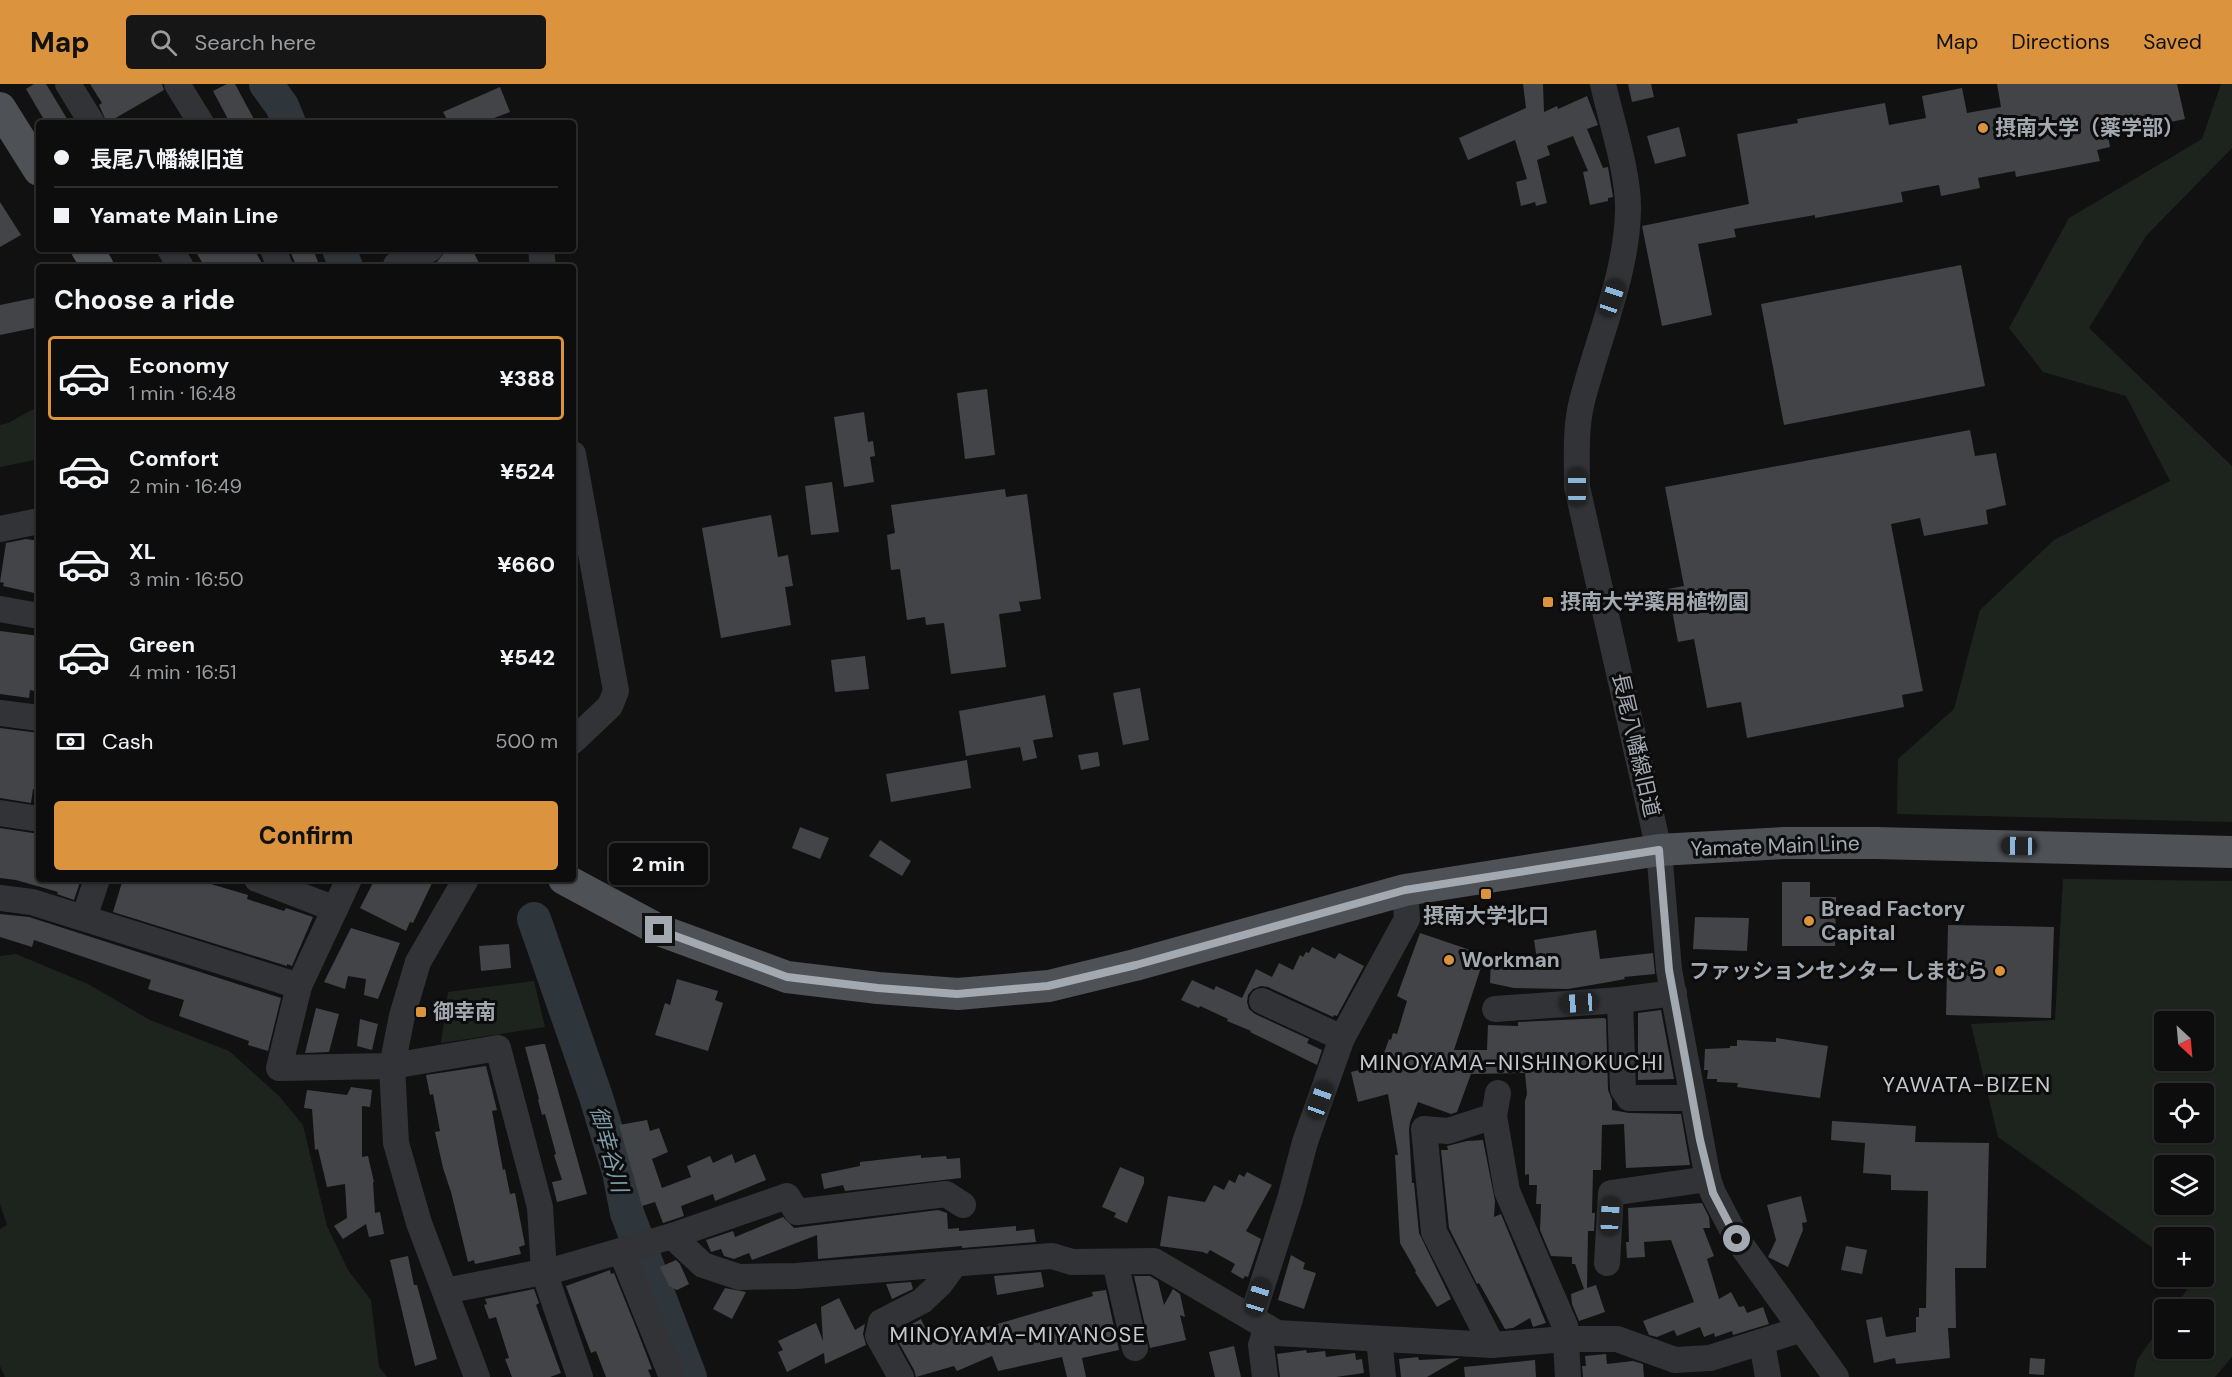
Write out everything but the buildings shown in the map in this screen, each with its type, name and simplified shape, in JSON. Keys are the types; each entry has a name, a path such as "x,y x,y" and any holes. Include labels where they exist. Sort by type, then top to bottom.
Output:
{"main road":[{"path":"0,108 36,165"},
{"name":"Yamate Main Line","path":"570,882 659,930 787,977 878,988 957,994 1048,986 1136,965 1405,890 1659,850 1784,843 1876,843 2232,852"}],"street":[{"path":"68,84 90,120"},
{"name":"長尾八幡線旧道","path":"1603,84 1624,173 1629,206 1628,225 1618,281 1582,402 1576,432 1577,487 1659,850 1669,970 1708,1179 1737,1239 1836,1377"},
{"path":"183,86 200,120"},
{"path":"394,260 420,252"},
{"path":"576,487 584,574 616,690 610,706 576,738"},
{"path":"0,529 36,522"},
{"path":"0,609 36,615"},
{"path":"0,713 36,718"},
{"path":"0,813 36,819"},
{"path":"84,918 97,882"},
{"path":"265,882 335,909"},
{"path":"348,882 299,986 279,1068 392,1066 498,1048 540,1207 544,1272 580,1377"},
{"path":"464,882 418,962 402,1016 392,1066 396,1143 418,1223 477,1377"},
{"path":"1265,1377 1259,1322 1305,1142 1342,1038 1407,919 1405,890"},
{"path":"0,898 32,902 299,986"},
{"path":"1496,1009 1620,1000 1674,993"},
{"path":"1620,1000 1623,1089 1629,1098 1693,1098"},
{"path":"1262,1001 1342,1038"},
{"path":"1492,1345 1434,1232 1424,1130 1448,1131 1496,1105 1507,1191 1565,1326 1568,1377"},
{"path":"1607,1263 1611,1192 1708,1179"},
{"path":"445,1291 544,1272 644,1244 787,1196 797,1212 946,1194 963,1205"},
{"path":"644,1244 739,1277 796,1276 1052,1256 1072,1262 1154,1261 1277,1334 1492,1345 1565,1339 1617,1339 1675,1360 1710,1358 1802,1329"},
{"path":"644,1244 672,1377"},
{"path":"1115,1262 1135,1348"},
{"path":"901,1377 878,1336 881,1322 922,1301 940,1284 954,1265"},
{"path":"1379,1339 1383,1377"},
{"path":"1762,1343 1768,1377"}],"shaded area":[{"path":"2221,84 2232,84 2232,148 2146,236 2089,328 2232,466 2232,822 1897,814 1898,759 1954,709 1980,610 2054,540 2170,481 2126,396 2043,372 2009,328 2069,218 2202,139"},
{"path":"36,408 36,460 0,467 0,425"},
{"path":"2063,879 2232,881 2232,1357 2215,1377 2134,1377 2137,1360 2154,1336 2154,1359 2214,1359 2214,1299 2180,1299 2189,1287 2214,1287 2214,1227 2154,1227 2154,1249 1998,1137 1971,1024 2055,1020"},
{"path":"16,954 88,984 150,1020 229,1051 279,1096 303,1125 327,1226 348,1270 371,1300 379,1367 387,1377 5,1377 0,1366 0,1229 7,1225 0,1204 0,956"},
{"path":"534,981 545,1027 441,1043 448,992"}],"waterway":[{"path":"266,84 282,106 288,120"},
{"path":"340,252 345,264"},
{"name":"御幸谷川","path":"534,919 596,1097 619,1172 627,1213 690,1377"}],"place":[{"name":"摂南大学（薬学部）","path":"1983,128"},
{"name":"摂南大学薬用植物園","path":"1548,602"},
{"name":"摂南大学北口","path":"1486,894"},
{"name":"Bread Factory Capital","path":"1809,921"},
{"name":"Workman","path":"1449,960"},
{"name":"ファッションセンター しまむら","path":"2000,971"},
{"name":"御幸南","path":"421,1012"}],"district":[{"name":"MINOYAMA-NISHINOKUCHI","path":"1512,1062"},
{"name":"YAWATA-BIZEN","path":"1967,1084"},
{"name":"MINOYAMA-MIYANOSE","path":"1018,1334"}],"route":[{"path":"659,930 787,977 878,988 957,994 1048,986 1136,965 1405,890 1659,850 1669,970 1700,1140 1713,1193 1737,1239"}]}
